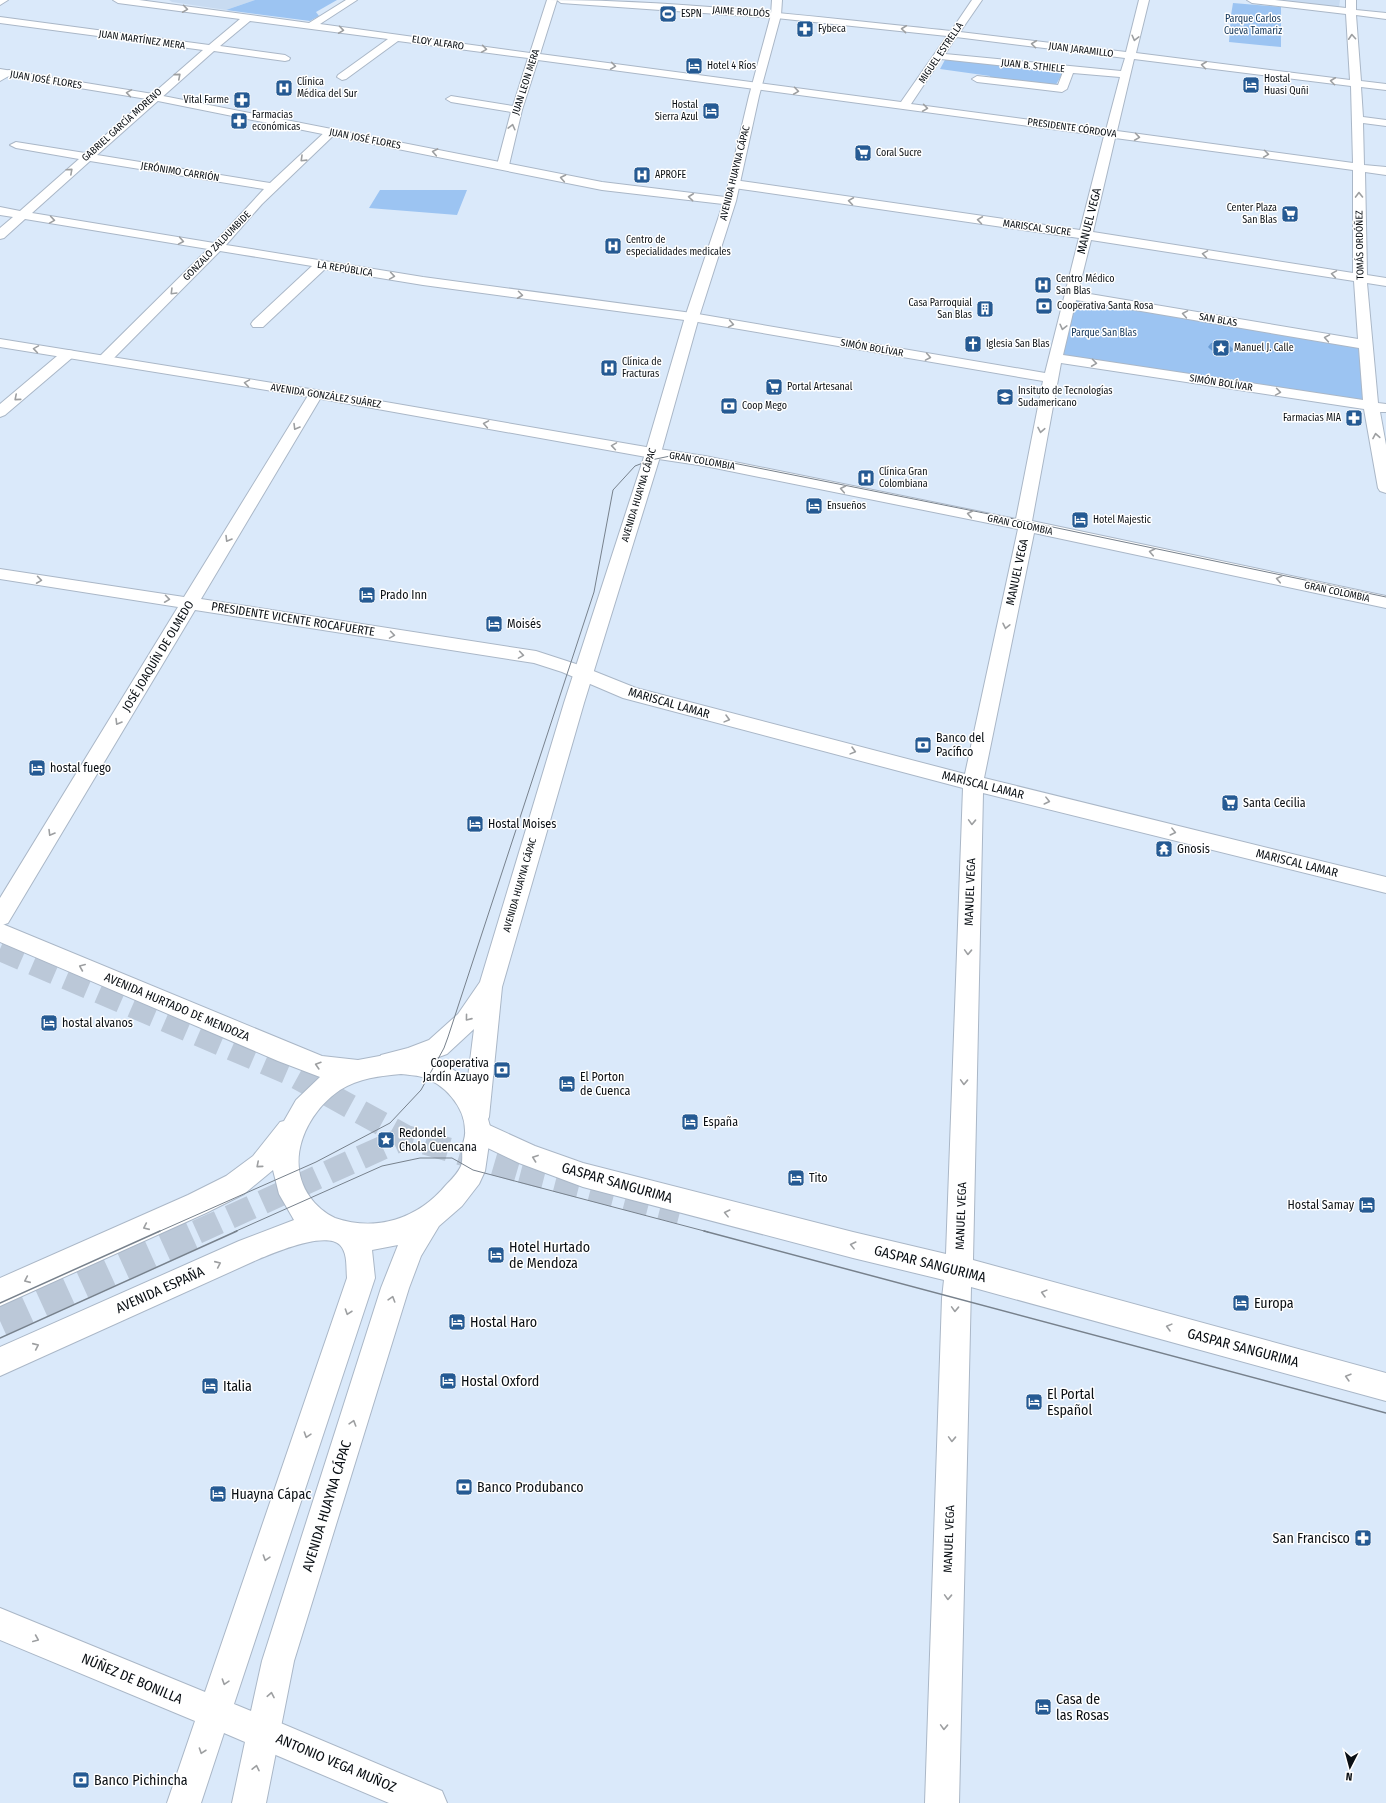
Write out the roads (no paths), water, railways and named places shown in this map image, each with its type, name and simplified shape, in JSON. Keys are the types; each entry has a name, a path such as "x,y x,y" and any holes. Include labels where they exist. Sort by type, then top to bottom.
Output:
{"street":[{"name":"ELOY ALFARO","path":"118,0 758,86"},
{"path":"150,4 162,0"},
{"path":"311,26 352,0"},
{"name":"JUAN LEON MERA","path":"503,165 517,110 552,0"},
{"name":"JAIME ROLDÓS","path":"561,0 776,15"},
{"name":"AVENIDA HUAYNA CÁPAC","path":"490,987 583,674 692,317 730,201 776,15 777,0"},
{"name":"MIGUEL ESTRELLA","path":"905,105 978,0"},
{"name":"MANUEL VEGA","path":"942,1803 956,1298 959,1270 973,783 1027,526 1024,521 1055,358 1144,0"},
{"path":"1252,0 1351,6 1386,16"},
{"name":"TOMÁS ORDÓÑEZ","path":"1351,6 1356,84 1360,278 1371,406 1386,488"},
{"name":"JUAN JARAMILLO","path":"776,15 954,34 1386,87"},
{"name":"GABRIEL GARCÍA MORENO","path":"0,235 153,97 210,48 248,18"},
{"name":"JUAN MARTÍNEZ MERA","path":"0,20 285,58"},
{"path":"342,78 397,37"},
{"name":"JUAN B. STHIELE","path":"940,56 1126,75"},
{"path":"977,79 1062,89 1068,69"},
{"name":"JUAN JOSÉ FLORES","path":"3,74 153,97 623,189 730,201"},
{"name":"PRESIDENTE CÓRDOVA","path":"758,86 1386,171"},
{"path":"451,99 517,110"},
{"path":"1356,119 1386,122"},
{"name":"GONZALO ZALDUMBIDE","path":"104,360 273,187 331,132"},
{"name":"JERÓNIMO CARRIÓN","path":"16,145 273,187"},
{"name":"MARISCAL SUCRE","path":"734,184 1086,235 1386,282"},
{"name":"LA REPÚBLICA","path":"0,211 321,265 503,293 692,317"},
{"path":"258,324 321,265"},
{"name":"SAN BLAS","path":"1071,295 1366,345"},
{"name":"SIMÓN BOLÍVAR","path":"692,317 1051,378"},
{"name":"AVENIDA GONZÁLEZ SUÁREZ","path":"0,343 316,394 652,452"},
{"path":"0,412 68,354"},
{"name":"SIMÓN BOLÍVAR","path":"1055,358 1386,408"},
{"name":"JOSÉ JOAQUÍN DE OLMEDO","path":"0,917 316,394"},
{"name":"GRAN COLOMBIA","path":"652,452 705,460 1386,602"},
{"name":"PRESIDENTE VICENTE ROCAFUERTE","path":"0,574 536,657 583,674"},
{"name":"MARISCAL LAMAR","path":"583,674 630,693 670,704 973,783 1386,885"},
{"name":"AVENIDA HURTADO DE MENDOZA","path":"0,932 321,1067 368,1067"},
{"path":"0,1292 197,1204 234,1185 262,1164 294,1125 309,1103 323,1089 339,1079 368,1067 409,1058 438,1047 466,1021 490,987"},
{"path":"336,1232 377,1237 405,1230 430,1217 453,1198 473,1170 490,987"},
{"path":"368,1067 401,1063 422,1066 440,1074 456,1085 464,1095 477,1124"},
{"name":"GASPAR SANGURIMA","path":"477,1124 528,1155 583,1175 853,1245 959,1270 1386,1388"},
{"path":"184,1803 361,1278 358,1249 336,1232 304,1214 291,1194 286,1176 286,1148 294,1125"},
{"name":"AVENIDA HUAYNA CÁPAC","path":"249,1803 278,1661 395,1288 410,1249 430,1217"},
{"name":"AVENIDA ESPAÑA","path":"0,1362 250,1250 292,1233 336,1232"},
{"name":"NÚÑEZ DE BONILLA","path":"0,1624 264,1733"},
{"name":"ANTONIO VEGA MUÑOZ","path":"264,1733 430,1803"}],"tunnel":[{"path":"0,949 289,1073 406,1137"},
{"path":"197,1232 406,1137"},
{"path":"406,1137 521,1171"},
{"path":"521,1171 680,1212"},
{"path":"0,1321 199,1231"}],"tram line":[{"path":"158,1232 316,1162 390,1123 421,1090 444,1048 448,1037 594,592 613,490 635,466 651,460 675,455 703,457 1024,521 1386,597"},
{"path":"234,1232 382,1166 420,1158 452,1158 473,1170 708,1232"},
{"path":"0,1303 160,1231"},
{"path":"0,1338 237,1231"},
{"path":"704,1231 1386,1413"}],"place":[{"name":"ESPN","path":"668,14"},
{"name":"Fybeca","path":"805,29"},
{"name":"Hotel 4 Ríos","path":"694,66"},
{"name":"Hostal Huasi Quñi","path":"1251,85"},
{"name":"Clínica Médica del Sur","path":"284,88"},
{"name":"Vital Farme","path":"242,100"},
{"name":"Hostal Sierra Azul","path":"711,111"},
{"name":"Farmacias económicas","path":"239,121"},
{"name":"Coral Sucre","path":"863,153"},
{"name":"APROFE","path":"642,175"},
{"name":"Center Plaza San Blas","path":"1290,214"},
{"name":"Centro de especialidades medicales","path":"613,246"},
{"name":"Centro Médico San Blas","path":"1043,285"},
{"name":"Cooperativa Santa Rosa","path":"1044,306"},
{"name":"Casa Parroquial San Blas","path":"985,309"},
{"name":"Iglesia San Blas","path":"973,344"},
{"name":"Manuel J. Calle","path":"1221,348"},
{"name":"Clínica de Fracturas","path":"609,368"},
{"name":"Portal Artesanal","path":"774,387"},
{"name":"Insituto de Tecnologías Sudamericano","path":"1005,397"},
{"name":"Coop Mego","path":"729,406"},
{"name":"Farmacias MIA","path":"1354,418"},
{"name":"Clínica Gran Colombiana","path":"866,478"},
{"name":"Ensueños","path":"814,506"},
{"name":"Hotel Majestic","path":"1080,520"},
{"name":"Prado Inn","path":"367,595"},
{"name":"Moisés","path":"494,624"},
{"name":"Banco del Pacífico","path":"923,745"},
{"name":"hostal fuego","path":"37,768"},
{"name":"Santa Cecilia","path":"1230,803"},
{"name":"Hostal Moises","path":"475,824"},
{"name":"Gnosis","path":"1164,849"},
{"name":"hostal alvanos","path":"49,1023"},
{"name":"Cooperativa Jardín Azuayo","path":"502,1070"},
{"name":"El Porton de Cuenca","path":"567,1084"},
{"name":"España","path":"690,1122"},
{"name":"Redondel Chola Cuencana","path":"386,1140"},
{"name":"Tito","path":"796,1178"},
{"name":"Hostal Samay","path":"1367,1205"},
{"name":"Hotel Hurtado de Mendoza","path":"496,1255"},
{"name":"Europa","path":"1241,1303"},
{"name":"Hostal Haro","path":"457,1322"},
{"name":"Hostal Oxford","path":"448,1381"},
{"name":"Italia","path":"210,1386"},
{"name":"El Portal Español","path":"1034,1402"},
{"name":"Banco Produbanco","path":"464,1487"},
{"name":"Huayna Cápac","path":"218,1494"},
{"name":"San Francisco","path":"1363,1538"},
{"name":"Casa de las Rosas","path":"1043,1707"},
{"name":"Banco Pichincha","path":"81,1780"}],"park label":[{"name":"Parque Carlos Cueva Tamariz","path":"1253,24"},
{"name":"Parque San Blas","path":"1104,333"}]}
